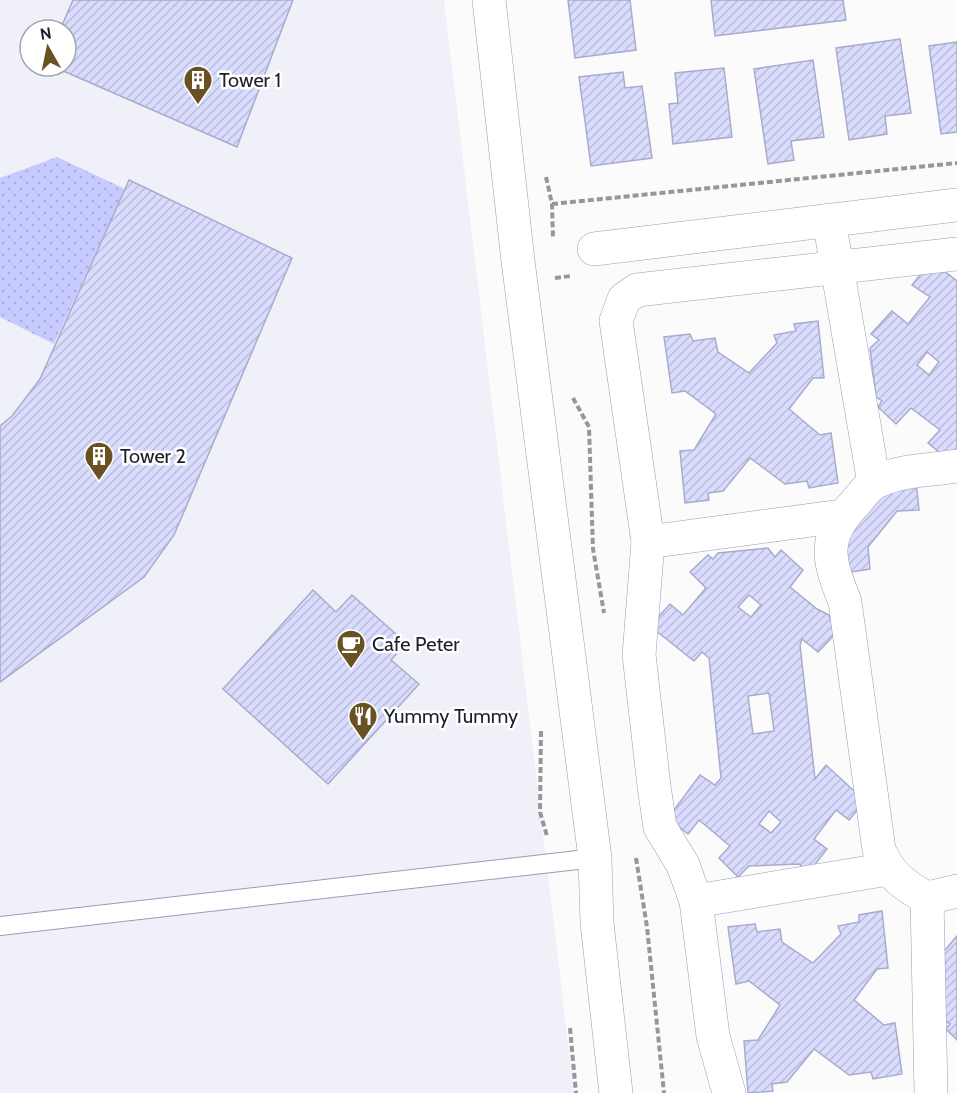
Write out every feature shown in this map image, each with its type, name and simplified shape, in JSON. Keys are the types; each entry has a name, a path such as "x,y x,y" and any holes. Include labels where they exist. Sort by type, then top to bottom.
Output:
{"street":[{"path":"489,0 518,261 595,858 597,923 616,1093"},
{"path":"594,249 957,205"},
{"path":"829,220 874,483"},
{"path":"729,1093 713,1036 696,901 683,865 660,827 639,655 648,542 616,321 624,299 637,290 957,254"},
{"path":"931,1093 942,894 908,887 888,869 879,850 845,602 831,568 831,538 842,516 874,483 906,472 957,466"},
{"path":"648,542 842,516"},
{"path":"696,901 888,869"},
{"path":"925,1093 957,1089"}],"lane":[{"path":"0,926 595,858"}],"path":[{"path":"552,204 957,162"}],"shaded area":[{"path":"0,0 444,0 574,1093 0,1093"},
{"path":"57,157 125,189 54,344 0,317 0,178"}],"building":[{"name":"Tower 1","path":"73,0 293,0 237,147 78,77 78,18 65,18"},
{"path":"568,0 630,0 636,50 575,58"},
{"path":"711,0 843,0 846,20 715,36"},
{"path":"900,39 911,113 885,116 887,134 849,140 836,48"},
{"path":"957,42 957,132 941,134 929,46"},
{"path":"813,60 824,137 791,141 794,160 768,164 754,69"},
{"path":"724,68 732,137 673,144 669,104 678,103 675,73"},
{"path":"623,72 625,88 642,86 652,158 591,166 579,77"},
{"name":"Tower 2","path":"129,180 292,258 174,535 144,577 0,682 0,426 12,416 40,379"},
{"path":"931,261 957,281 957,454 951,462 928,443 940,430 911,408 896,424 878,407 882,401 876,397 870,348 879,340 871,334 892,311 908,324 930,297 912,285","holes":["927,352 939,362 929,375 917,365"]},
{"path":"818,321 824,378 813,378 789,409 820,435 831,433 838,483 809,488 807,481 785,484 750,458 723,491 708,493 709,500 685,503 680,451 694,450 716,414 685,391 672,393 664,337 690,334 693,341 715,338 718,352 749,373 777,343 774,335 796,331 794,324"},
{"path":"916,481 919,510 897,511 868,547 870,569 845,573 841,540 881,488"},
{"path":"768,548 775,557 781,550 803,570 790,587 817,609 829,615 836,633 818,652 802,639 800,645 815,779 826,765 865,801 849,820 836,810 814,839 827,849 809,872 799,864 749,866 738,877 719,858 730,846 699,820 688,834 668,818 700,775 715,785 721,778 709,658 702,652 694,661 650,626 670,604 683,615 706,588 690,572 708,555 713,559 718,553","holes":["749,595 761,605 751,617 738,607","769,693 774,731 753,734 748,696","769,811 781,822 771,833 759,824"]},
{"path":"313,590 336,612 352,595 406,643 391,660 419,684 328,784 223,689"},
{"path":"882,911 888,968 877,969 854,1000 884,1025 895,1023 902,1074 873,1079 871,1072 849,1075 814,1049 787,1082 772,1084 773,1091 748,1093 744,1041 758,1040 780,1005 749,981 736,984 728,927 755,924 757,932 780,929 782,942 813,963 841,934 838,926 859,922 859,915"},
{"path":"957,936 957,1040 946,1029 950,1024 944,1020 937,970 946,963 939,957"}],"place":[{"name":"Tower 1","path":"198,106"},
{"name":"Tower 2","path":"99,482"},
{"name":"Cafe Peter","path":"351,670"},
{"name":"Yummy Tummy","path":"363,742"}]}
